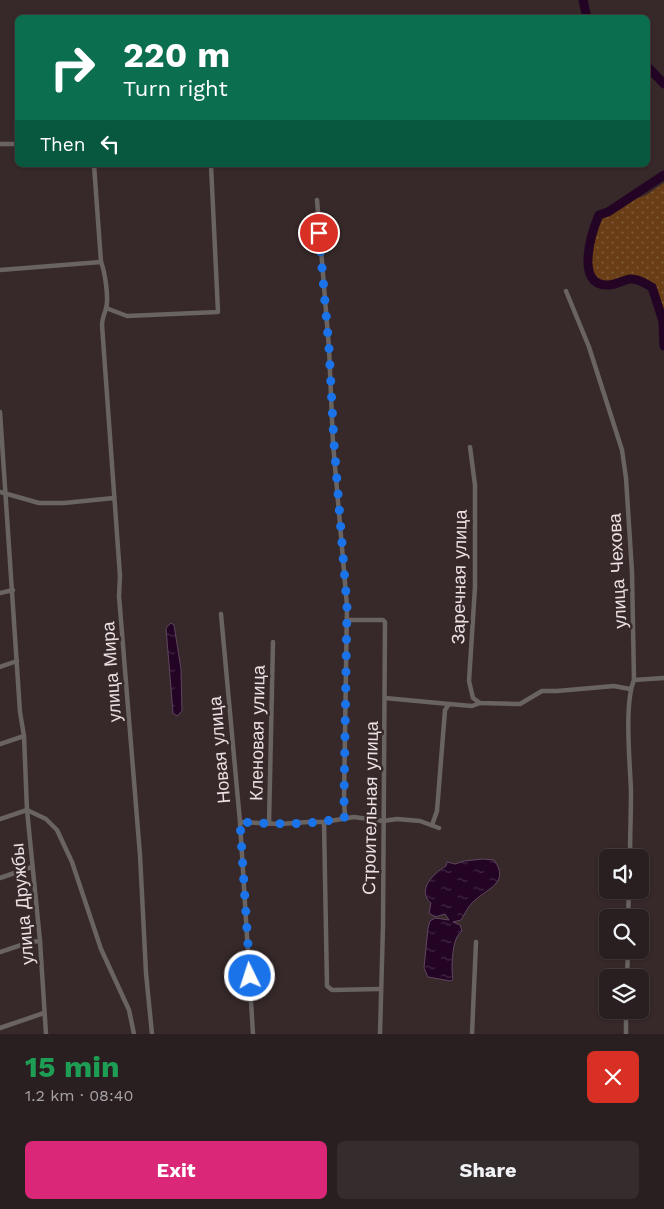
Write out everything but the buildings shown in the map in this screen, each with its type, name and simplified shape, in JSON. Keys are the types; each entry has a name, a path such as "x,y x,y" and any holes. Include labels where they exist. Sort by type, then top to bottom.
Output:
{"street":[{"path":"0,144 15,144"},
{"name":"улица Мира","path":"94,167 101,262 105,272 106,308 102,317 102,325 120,576 119,596 152,1034"},
{"path":"106,308 127,316 218,312 211,167"},
{"path":"317,200 347,620 345,817"},
{"path":"0,270 101,262"},
{"name":"улица Чехова","path":"566,291 589,347 622,450 626,478 632,572 634,680 630,689 630,849"},
{"name":"улица Дружбы","path":"0,412 20,712 24,736 27,810 40,941 46,1034"},
{"name":"Заречная улица","path":"470,447 475,494 474,587 469,681 473,698 480,703"},
{"path":"0,492 39,503 64,503 114,498"},
{"path":"0,593 13,590"},
{"name":"Новая улица","path":"221,614 240,822 253,1034"},
{"name":"Строительная улица","path":"347,620 385,620 382,821 383,925 380,1034"},
{"name":"Кленовая улица","path":"269,824 273,642"},
{"path":"0,666 17,661"},
{"path":"634,680 664,678"},
{"path":"385,698 472,706 480,703 520,704 542,691 614,686 630,689"},
{"path":"432,825 438,811 445,710 449,704"},
{"path":"0,744 24,736"},
{"path":"0,819 27,810 46,819 57,830 72,862 101,949 129,1010 134,1034"},
{"path":"240,822 269,824 324,822 354,817 382,821 397,819 420,821 439,828"},
{"path":"324,822 327,986 329,989 380,989"},
{"path":"0,878 32,867"},
{"path":"0,952 30,942 40,941"},
{"path":"472,1034 476,942"},
{"path":"0,1028 44,1013"},
{"path":"626,1019 626,1034"}],"shaded area":[{"path":"664,183 664,323 660,300 655,292 635,282 613,286 603,285 593,273 590,263 590,252 593,230 600,215 606,216 611,214 628,202 646,195"}],"water":[{"path":"171,623 174,625 181,669 182,711 177,716 173,713 166,628"},
{"path":"483,859 494,860 499,868 500,875 495,885 470,905 461,920 453,922 460,925 462,931 457,937 454,946 453,979 451,981 428,977 424,968 430,921 435,918 449,920 445,914 435,917 429,913 431,903 425,893 428,882 446,866 447,862 455,864"}],"waterway":[{"path":"583,0 586,15"},
{"path":"650,69 664,84"},
{"path":"664,175 608,212 599,215 588,256 588,268 591,277 598,283 611,285 636,279 652,287 663,321 664,346"}],"route":[{"path":"250,976 240,822 280,824 324,822 345,817 347,606 319,233"}]}
